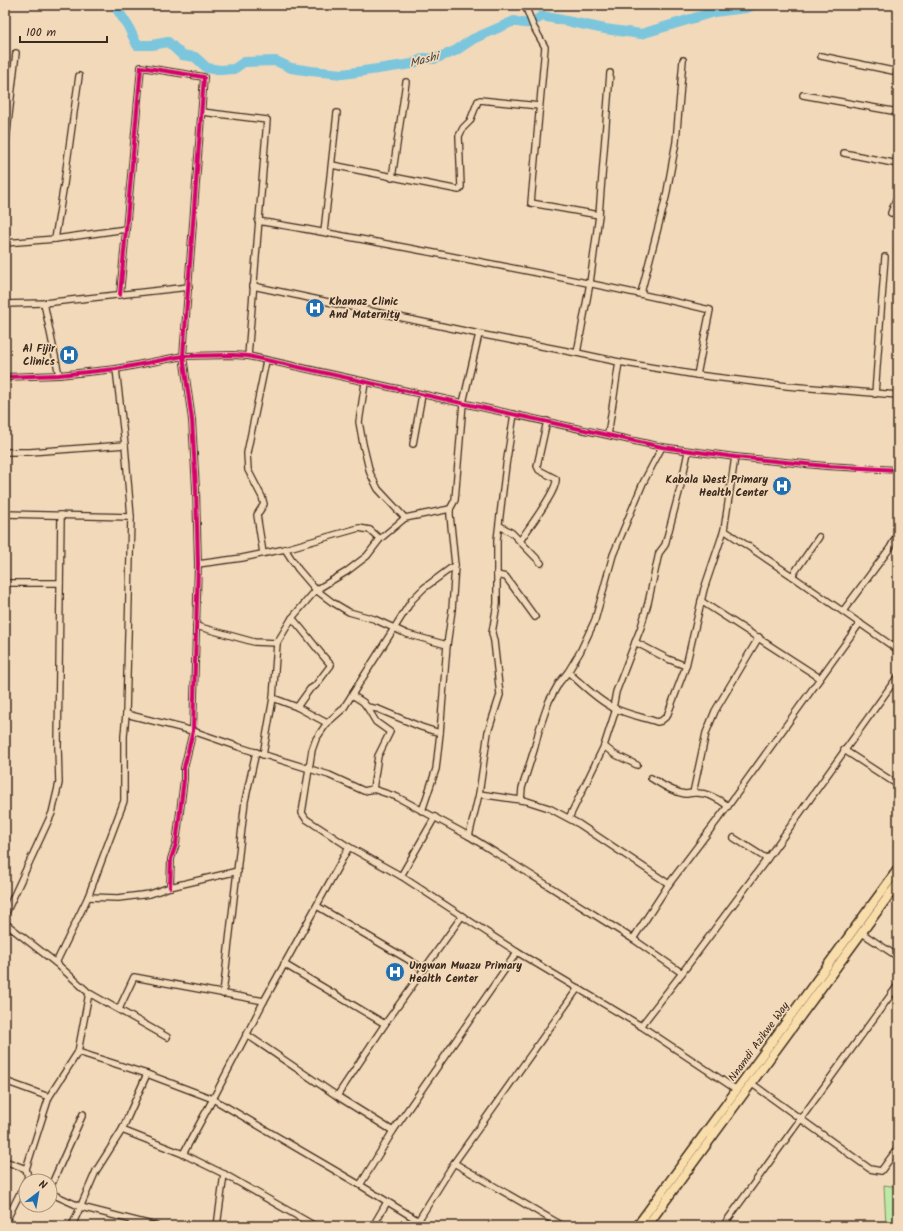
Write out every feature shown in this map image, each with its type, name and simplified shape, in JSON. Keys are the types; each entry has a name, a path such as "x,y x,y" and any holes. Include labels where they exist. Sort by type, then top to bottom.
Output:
{"highway":[{"name":"Nnamdi Azikwe Way","path":"637,1226 898,869"},
{"name":"Nnamdi Azikwe Way","path":"647,1226 898,883"}],"street":[{"path":"525,5 533,26 545,47 530,204 599,215"},
{"path":"5,148 16,53"},
{"path":"821,56 898,72"},
{"path":"641,293 666,197 676,142 683,60"},
{"path":"120,295 141,67 204,77 184,356 192,420 198,564 193,731 184,768 184,779 176,844 172,859 170,887"},
{"path":"577,353 590,283 599,215 610,73"},
{"path":"55,239 80,76"},
{"path":"392,178 406,82"},
{"path":"803,95 898,112"},
{"path":"332,165 459,190 461,187 459,136 463,128 470,122 478,101 539,106"},
{"path":"202,112 267,120 248,356"},
{"path":"324,232 337,113"},
{"path":"844,153 898,164"},
{"path":"891,213 898,194"},
{"path":"258,221 324,232 641,293 710,310 697,375"},
{"path":"5,243 55,239 126,229"},
{"path":"874,394 885,257"},
{"path":"253,286 620,362 697,375 787,386 898,395"},
{"path":"5,304 44,303 189,287"},
{"path":"44,303 59,375"},
{"path":"422,811 436,769 455,565 450,509 455,500 463,402 479,334"},
{"path":"5,378 59,375 116,369 184,356 248,356 688,452 826,466 898,470"},
{"path":"263,553 257,515 264,504 248,470 247,453 266,360"},
{"path":"608,435 620,362"},
{"path":"56,963 88,897 124,801 124,736 126,714 131,516 125,445 116,369"},
{"path":"365,382 359,422 370,474 378,490 405,518"},
{"path":"413,444 422,394"},
{"path":"469,836 479,794 488,732 500,695 492,633 497,604 496,553 506,465 514,414"},
{"path":"520,541 546,502 556,483 556,479 539,470 537,466 547,421"},
{"path":"5,452 30,452 125,445"},
{"path":"521,800 522,788 549,701 580,652 595,620 613,555 643,483 662,447"},
{"path":"569,818 604,746 615,709 616,692 641,627 659,553 665,545 688,452"},
{"path":"568,672 596,697 615,709 657,722 661,721 667,716 686,666 701,601 713,560 724,530 735,457"},
{"path":"263,755 274,698 277,643 292,618 316,590 346,572 367,556 380,539 405,518 450,509"},
{"path":"5,514 131,516"},
{"path":"5,915 52,813 59,783 58,746 61,515"},
{"path":"500,526 512,533 541,563"},
{"path":"198,564 242,558 285,549 359,528 370,530 380,539"},
{"path":"724,530 898,650"},
{"path":"843,612 898,535"},
{"path":"792,576 819,537"},
{"path":"285,549 298,569 316,590 332,602 349,612 374,619 394,629 419,638 447,645"},
{"path":"455,565 424,588 412,600 343,709 327,723 316,739 308,770 302,813 306,820 349,847 401,876 517,952 641,1026 737,1090"},
{"path":"497,575 506,577 535,617"},
{"path":"5,583 60,583"},
{"path":"701,601 759,637 820,678"},
{"path":"292,618 308,636 320,654 331,665 297,707"},
{"path":"633,939 669,884 728,806 860,623"},
{"path":"196,626 254,642 277,643"},
{"path":"693,792 706,733 715,711 759,637"},
{"path":"635,642 668,659 686,666"},
{"path":"641,1026 767,859 898,676"},
{"path":"352,695 363,702 376,722 390,732 378,756 373,789"},
{"path":"274,698 297,707 327,723"},
{"path":"367,707 378,709 421,727 440,733"},
{"path":"126,714 193,731 308,770 329,775 364,791 373,789 397,797 469,836 633,939 682,973"},
{"path":"604,746 614,754 637,765"},
{"path":"844,750 898,785"},
{"path":"223,994 245,801 256,752"},
{"path":"651,778 674,791 684,794 693,792 718,798 728,806"},
{"path":"479,794 521,800 549,808 569,818 669,884"},
{"path":"401,876 435,817"},
{"path":"734,838 767,859"},
{"path":"183,1154 214,1099 246,1034 318,906 349,847"},
{"path":"88,897 118,898 150,894 170,887 238,870"},
{"path":"318,906 424,969"},
{"path":"338,1096 385,1024 462,916"},
{"path":"5,923 56,963 89,992 167,1037"},
{"path":"862,933 898,957"},
{"path":"360,1185 393,1131 517,952"},
{"path":"284,964 385,1024"},
{"path":"118,1009 134,976 264,1001"},
{"path":"723,1226 898,985"},
{"path":"418,1220 454,1163 578,988"},
{"path":"27,1173 26,1169 49,1098 78,1052 89,992"},
{"path":"246,1034 393,1131"},
{"path":"78,1052 147,1074 214,1099 360,1185 426,1226"},
{"path":"72,1226 96,1171 122,1130 147,1074"},
{"path":"5,1081 49,1098"},
{"path":"751,1083 870,1169 880,1171 898,1148"},
{"path":"57,1173 83,1114"},
{"path":"122,1130 183,1154 224,1174 315,1226"},
{"path":"5,1161 26,1169"},
{"path":"454,1163 564,1226"},
{"path":"217,1226 224,1174"},
{"path":"58,1197 81,1207 131,1223 156,1226"},
{"path":"5,1223 18,1199"},
{"path":"373,1226 387,1202"}],"green space":[{"path":"884,1185 898,1187 898,1226 886,1226"}],"waterway":[{"name":"Mashi","path":"116,5 137,45 152,45 168,42 182,55 195,57 207,68 220,70 234,69 244,62 276,61 291,68 343,74 412,64 424,58 434,59 455,51 473,39 514,21 529,23 542,16 605,29 641,34 714,12 746,8 754,5"}],"cycle path":[{"path":"120,295 141,67 204,77 183,356 192,420 196,489 198,564 193,731 184,768 176,844 171,859 170,887"},
{"path":"5,377 59,375 116,369 183,356 248,356 662,447 735,457 826,466 898,470"}],"place":[{"name":"Khamaz Clinic And Maternity","path":"315,308"},
{"name":"Al Fijir Clinics","path":"69,355"},
{"name":"Kabala West Primary Health Center","path":"782,486"},
{"name":"Ungwan Muazu Primary Health Center","path":"395,972"}]}
